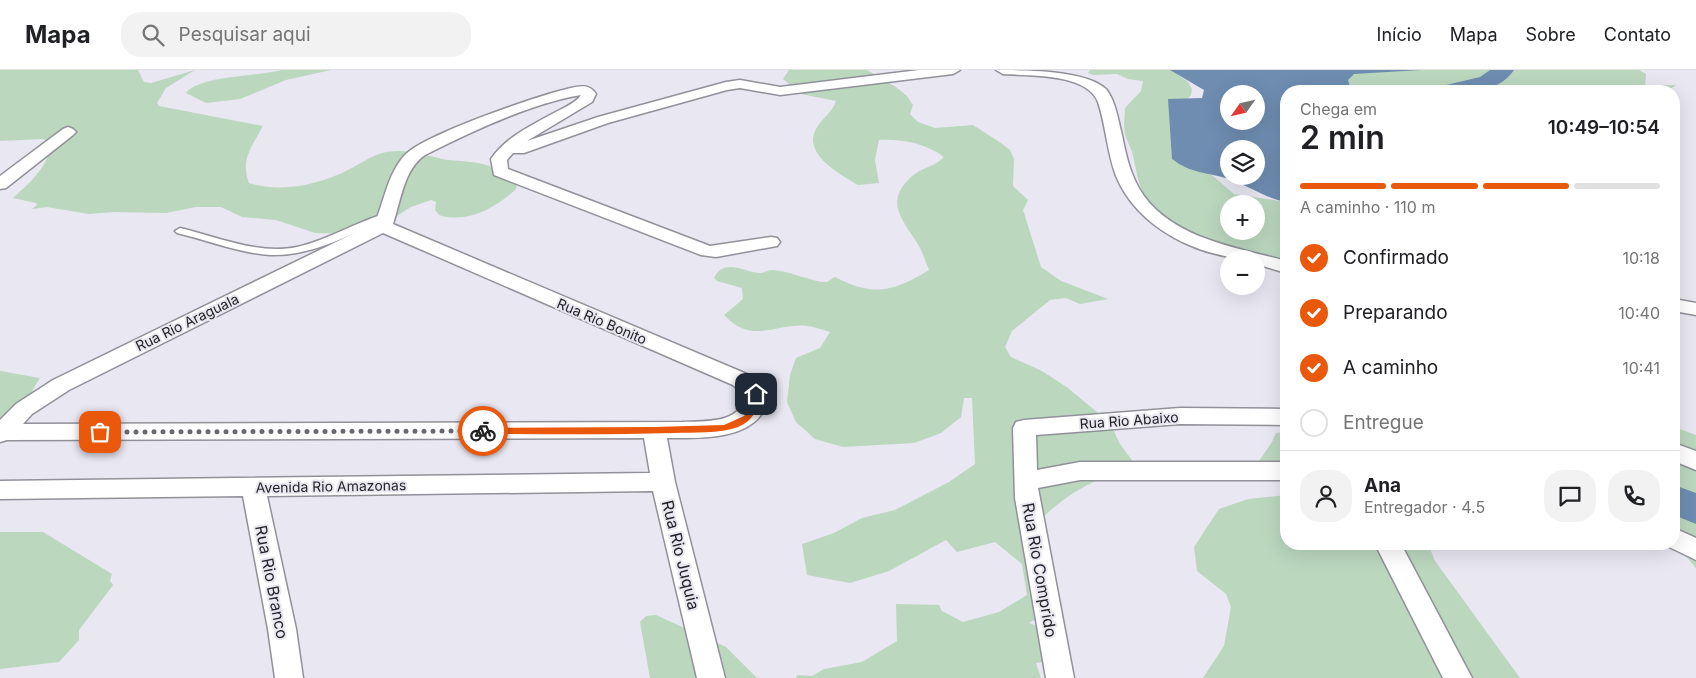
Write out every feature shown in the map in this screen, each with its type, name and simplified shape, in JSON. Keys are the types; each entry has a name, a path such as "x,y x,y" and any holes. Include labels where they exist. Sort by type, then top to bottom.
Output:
{"street":[{"path":"506,152 523,149 603,120 726,86 740,84 780,91 953,70"},
{"path":"1003,70 1068,77 1093,85 1103,96 1107,106 1125,177 1135,198 1150,214 1176,230 1215,248 1280,265"},
{"path":"385,221 402,174 410,158 425,148 504,115 583,90 589,94 584,102 540,125 506,152 499,159 500,172 506,176 707,251 716,252 771,242"},
{"path":"0,184 68,132"},
{"path":"0,163 28,163"},
{"name":"Rua Rio Bonito","path":"385,221 741,380 756,394 754,409 747,418 736,424 724,428 654,430"},
{"name":"Rua Rio Araguala","path":"1,433 24,409 61,385 385,221"},
{"path":"1680,307 1696,309"},
{"name":"Rua Rio Abaixo","path":"1036,478 1024,428 1180,416 1280,417"},
{"path":"1,433 654,430"},
{"name":"Rua Rio Juquia","path":"654,430 663,482 711,678"},
{"path":"1680,454 1696,461"},
{"path":"1036,478 1080,471 1280,471"},
{"name":"Rua Rio Comprido","path":"1036,478 1060,678"},
{"name":"Avenida Rio Amazonas","path":"0,490 663,482"},
{"name":"Rua Rio Branco","path":"253,486 282,630 289,678"},
{"path":"1680,541 1696,550"},
{"path":"1391,550 1458,678"}],"lane":[{"path":"180,231 270,252 286,252 385,221"}],"green space":[{"path":"0,70 138,70 144,82 151,83 195,70 166,88 157,103 159,106 263,126 248,153 246,167 249,183 261,186 299,186 325,180 379,154 403,151 442,159 488,165 517,182 516,189 490,208 470,216 450,217 439,215 435,210 436,202 431,200 411,207 378,228 352,234 315,233 276,220 242,217 221,207 196,207 166,213 114,212 89,214 47,207 32,209 37,205 36,203 13,198 37,174 53,145 44,139 0,141"},
{"path":"281,70 331,70 286,80 240,99 206,103 186,93 193,87 216,80"},
{"path":"789,70 867,70 896,87 907,96 913,105 910,114 918,122 935,128 973,125 1001,143 1010,150 1014,159 1013,186 1028,200 1023,210 1041,267 1061,281 1108,299 1080,304 1066,298 1050,300 1012,331 1005,347 1011,357 1042,371 1068,388 1110,423 1120,444 1137,467 1107,476 1082,488 1047,513 1036,524 1049,611 1029,623 1039,627 1070,650 1063,659 1036,663 1041,678 796,678 797,675 812,676 824,669 862,662 897,641 896,604 939,605 942,611 963,622 999,612 1027,595 1022,564 995,542 957,552 946,540 889,571 850,583 807,575 802,544 834,533 862,518 895,510 949,482 975,464 972,398 964,398 961,417 941,433 914,443 843,447 815,439 796,422 787,402 790,375 796,358 820,348 830,332 811,326 755,331 735,324 724,315 743,299 742,288 717,281 714,278 723,268 735,267 760,273 777,270 821,282 827,282 835,277 848,283 872,289 893,287 929,270 920,248 901,217 897,202 903,186 911,177 937,163 944,157 921,145 896,140 879,140 875,160 879,183 858,185 825,163 814,147 813,138 816,129 836,101 801,94 783,79"},
{"path":"1090,70 1172,70 1188,82 1192,89 1191,95 1172,117 1192,164 1213,176 1220,182 1220,185 1224,185 1234,194 1240,195 1220,195 1220,240 1265,240 1265,199 1280,201 1280,261 1265,259 1265,250 1232,250 1193,234 1160,214 1149,202 1142,190 1132,152 1124,131 1125,108 1141,91 1143,81 1128,79 1117,74 1093,75 1088,73"},
{"path":"1381,70 1639,70 1646,74 1645,85 1318,85 1326,75"},
{"path":"0,371 40,378 26,405 26,423 0,436"},
{"path":"1680,429 1696,435 1696,568 1680,549"},
{"path":"1276,433 1280,433 1280,476 1270,473 1250,474 1272,442"},
{"path":"1280,496 1280,550 1430,550 1435,561 1520,678 1203,678 1224,646 1231,607 1226,594 1197,571 1194,547 1219,509 1248,499"},
{"path":"0,532 43,532 112,574 110,581 113,585 79,630 79,640 59,662 0,669"},
{"path":"656,615 726,647 757,678 650,678 640,622 646,616"}],"water":[{"path":"1170,70 1421,70 1354,74 1348,80 1349,85 1280,85 1280,200 1243,185 1265,185 1265,140 1220,140 1220,177 1193,170 1172,159 1168,99 1202,98 1204,90"}],"waterway":[{"path":"1475,85 1487,82 1504,70"},
{"path":"1680,502 1696,509"}],"way so far":[{"path":"100,432 483,431"}],"route":[{"path":"483,431 724,428 747,418 754,409 756,394"}]}
